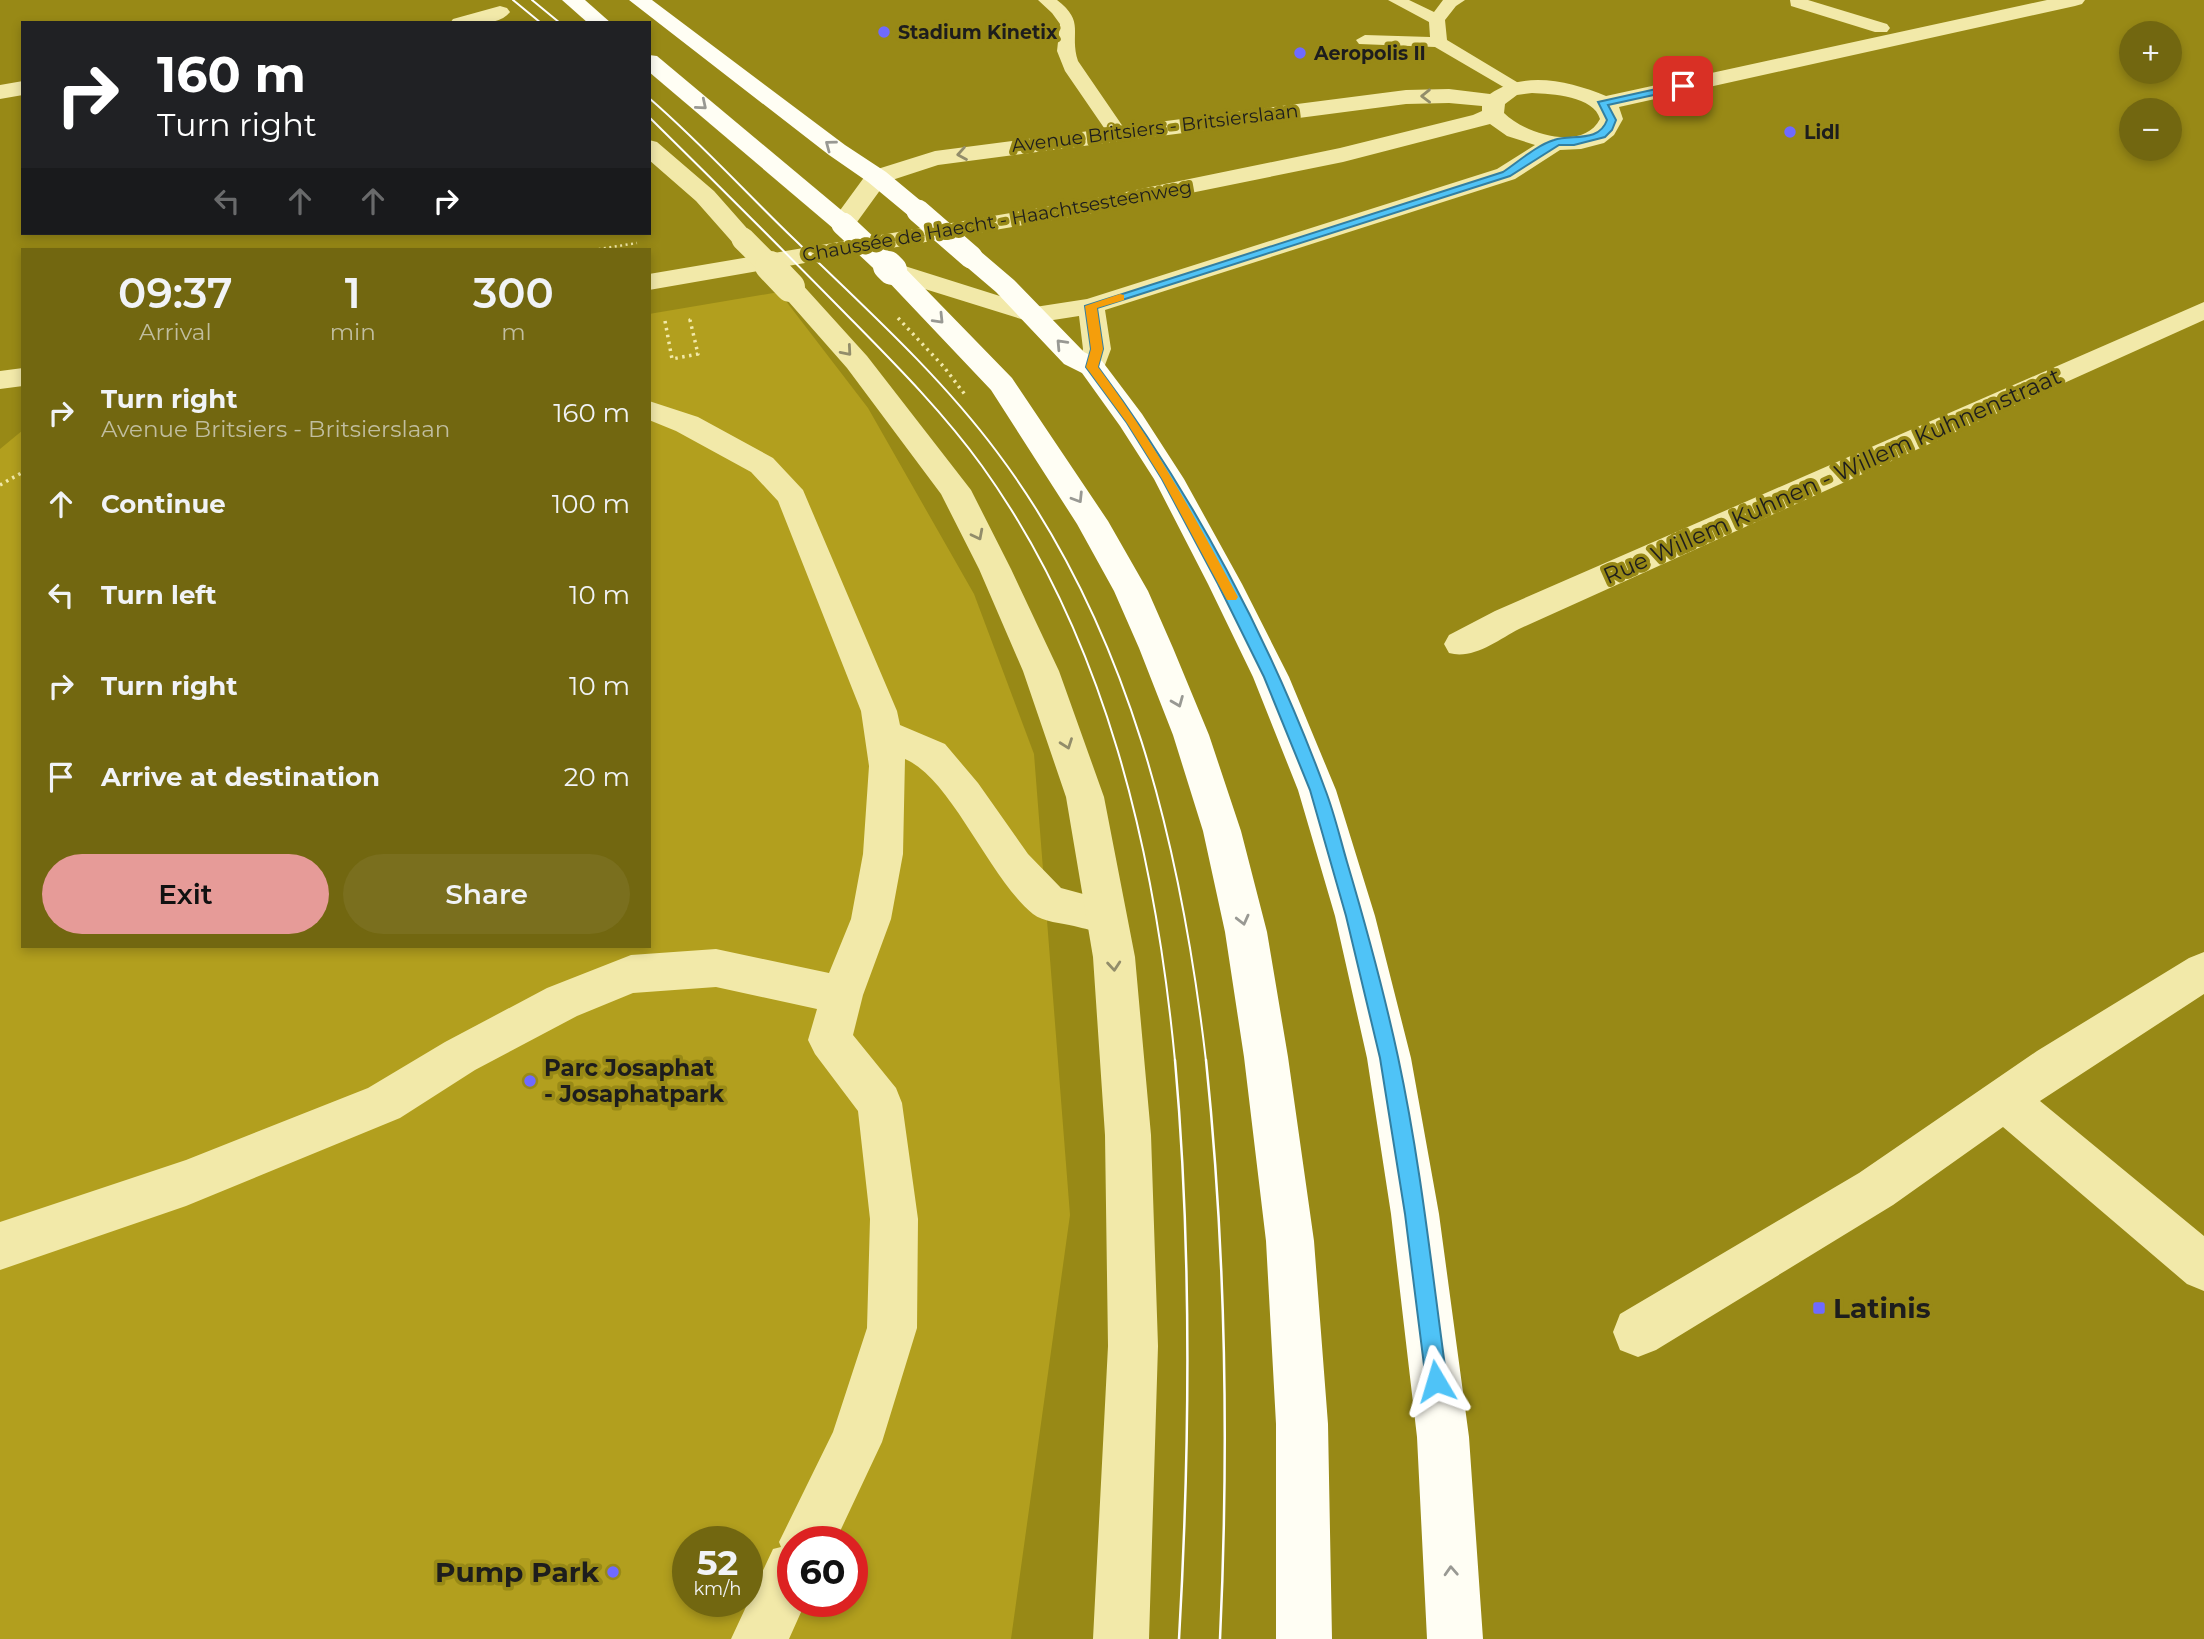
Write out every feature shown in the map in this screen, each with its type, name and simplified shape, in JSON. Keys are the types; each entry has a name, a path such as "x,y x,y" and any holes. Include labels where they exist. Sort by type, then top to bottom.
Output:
{"main road":[{"path":"572,0 598,21"},
{"path":"639,0 836,150 877,177 1034,315 1073,358 1092,367 1132,421 1169,479 1271,677 1317,790 1355,916 1389,1058 1415,1214 1443,1437 1455,1639"},
{"path":"651,63 843,223 1002,384 1093,521 1131,591 1156,648 1191,734 1222,831 1246,932 1266,1057 1290,1241 1302,1424 1304,1639"}],"street":[{"path":"1602,104 2076,0"},
{"path":"467,21 499,12"},
{"path":"0,92 21,88"},
{"name":"Chaussée de Haecht - Haachtsesteenweg","path":"651,282 1075,209 1343,155 1479,121 1494,107 1503,93 1518,88 1563,88 1578,92 1602,104 1609,112 1611,120 1609,128 1601,135 1574,142 1556,142 1505,127 1494,107"},
{"name":"Avenue Britsiers - Britsierslaan","path":"877,177 935,158 1406,97 1449,96 1494,107"},
{"name":"Chaussée de Haecht - Haachtsesteenweg","path":"1343,155 1515,132"},
{"path":"892,271 1034,315 1091,306 1506,174 1556,142"},
{"path":"651,149 705,196 857,362 956,490 990,557 1041,671 1086,796 1114,957 1128,1136 1133,1346 1121,1639"},
{"path":"843,223 877,177"},
{"path":"1091,306 1097,349 1092,367"},
{"name":"Rue Willem Kuhnen - Willem Kuhnenstraat","path":"1461,644 1507,620 2204,310"},
{"path":"0,380 21,377"},
{"path":"651,411 688,424 762,466 792,497 879,711 888,766 883,854 871,919 842,995 830,1040 880,1104 894,1219 892,1328 856,1442 814,1526"},
{"path":"883,734 932,754 965,794 1014,866 1049,903 1106,916"},
{"path":"0,1246 186,1183 238,1174 384,1102 460,1056 562,1002 631,974 716,968 842,995"},
{"path":"1638,1332 1876,1189 2004,1100 2204,971"},
{"path":"2004,1100 2204,1267"},
{"path":"759,1639 777,1602"}],"lane":[{"path":"1046,0 1061,10 1068,22 1068,58 1118,134"},
{"path":"1396,0 1437,20"},
{"path":"1856,0 1881,28"},
{"path":"1439,42 1437,20 1451,1"},
{"path":"1797,2 1881,28 1902,39"},
{"path":"1365,40 1439,42 1518,88"}],"path":[{"path":"662,310 672,359 698,354 690,320 703,318"},
{"path":"0,485 21,473"}],"shaded area":[{"name":"Parc Josaphat - Josaphatpark","path":"779,292 868,408 974,594 1034,754 1070,1215 1011,1639 0,1639 0,449 21,432 21,948 651,948 651,314"}],"tram line":[{"path":"513,0 539,21"},
{"path":"532,0 558,21"},
{"path":"651,100 925,368 997,452 1043,520 1082,591 1115,665 1142,742 1164,820 1181,900 1206,1061"},
{"path":"651,119 895,364 966,445 1025,533 1062,603 1092,675 1118,750 1154,904 1175,1061"},
{"path":"1175,1060 1181,1132 1188,1349 1179,1639"},
{"path":"1206,1060 1218,1205 1224,1349 1220,1639"}],"slow traffic":[{"path":"1120,297 1091,306 1097,349 1092,367 1132,421 1169,479 1231,597"}],"place":[{"name":"Stadium Kinetix","path":"884,32"},
{"name":"Aeropolis II","path":"1300,53"},
{"name":"Lidl","path":"1790,132"},
{"name":"Parc Josaphat - Josaphatpark","path":"530,1081"},
{"name":"Latinis","path":"1819,1308"},
{"name":"Pump Park","path":"613,1572"}],"route":[{"path":"1436,1381 1415,1214 1389,1058 1355,916 1317,790 1271,677 1225,584 1169,479 1132,421 1092,367 1097,349 1091,306 1506,174 1556,142 1574,142 1601,135 1609,128 1611,120 1609,112 1602,104 1683,86"}]}
